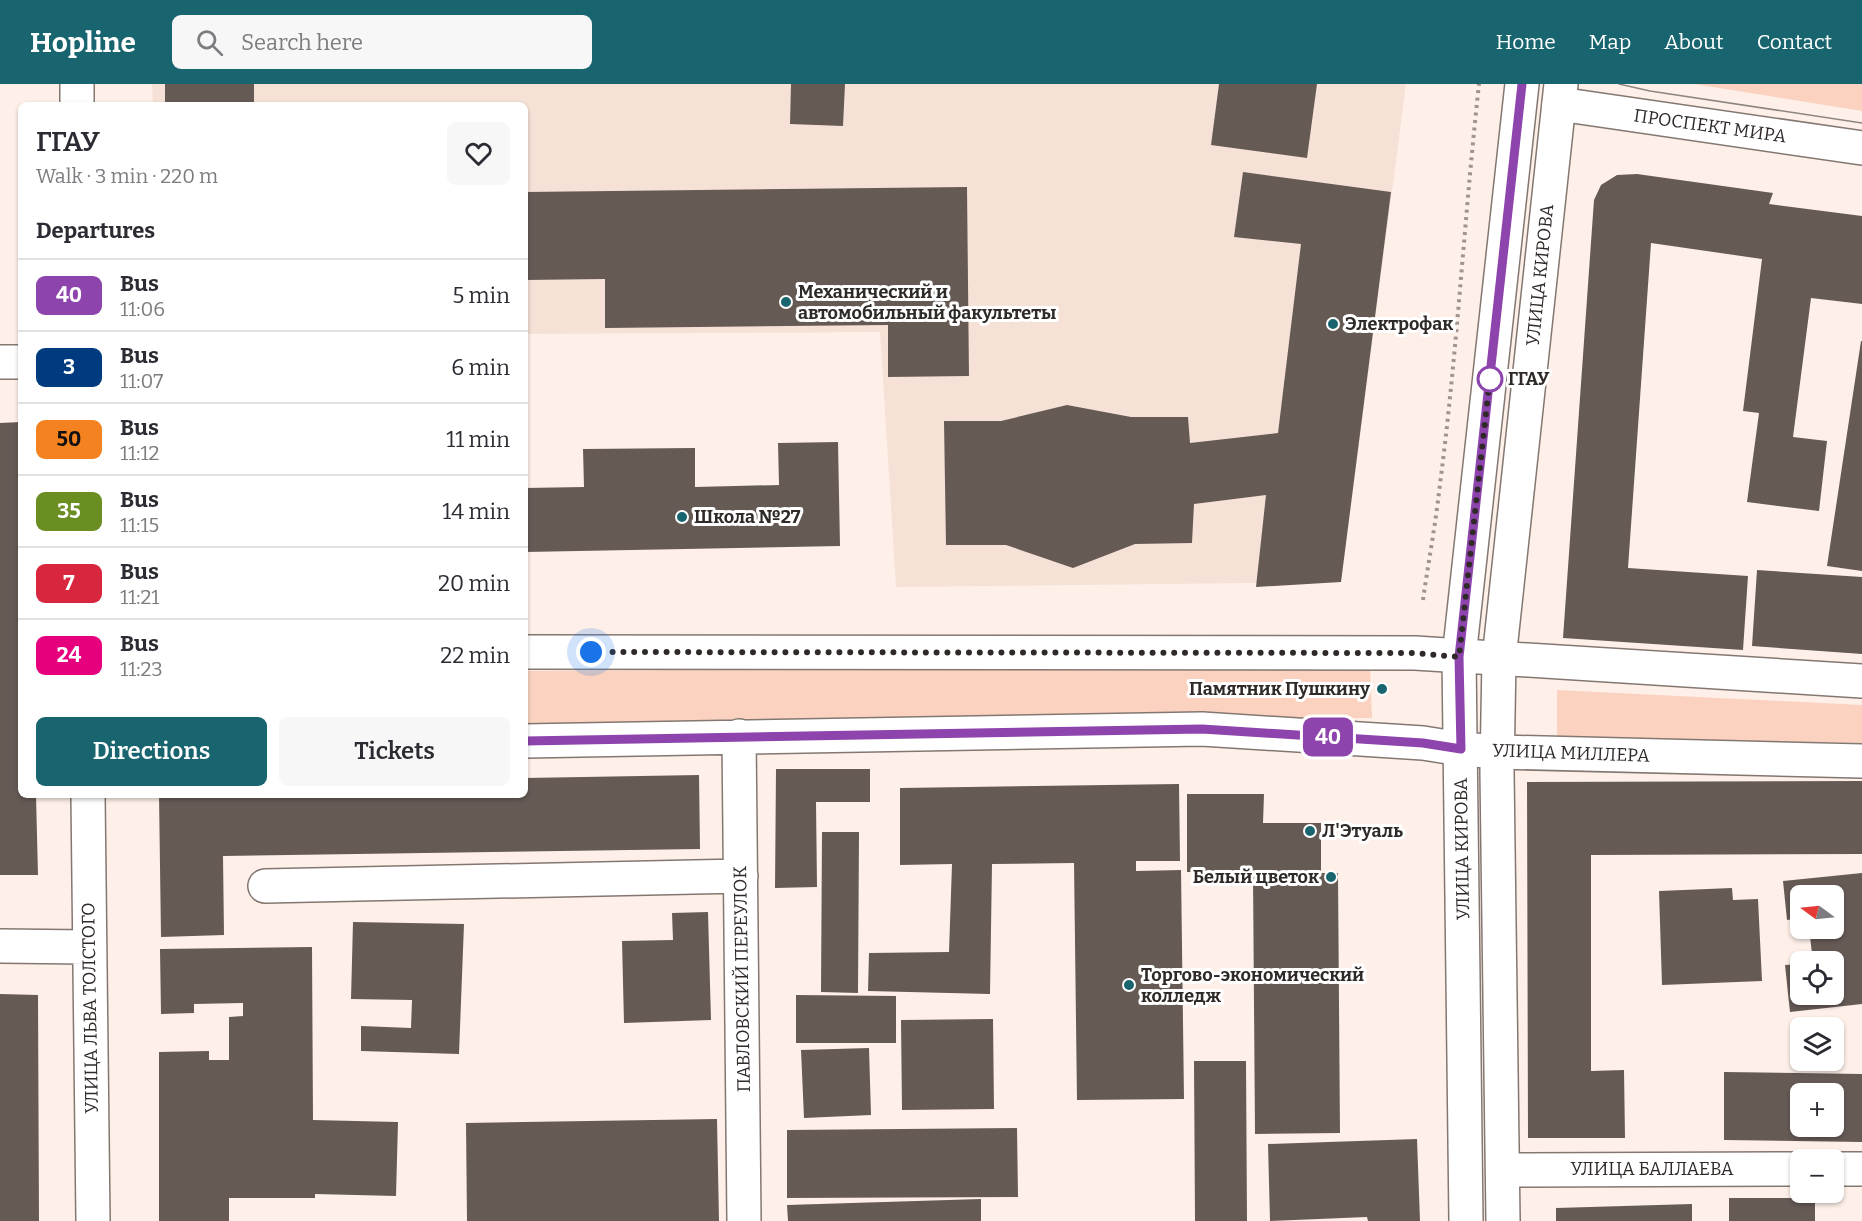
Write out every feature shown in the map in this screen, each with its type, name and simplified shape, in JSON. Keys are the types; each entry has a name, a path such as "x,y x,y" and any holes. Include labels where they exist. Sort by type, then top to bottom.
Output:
{"street":[{"path":"77,84 77,102"},
{"name":"УЛИЦА КИРОВА","path":"1466,1221 1459,657 1522,84"},
{"name":"УЛИЦА КИРОВА","path":"1503,1221 1497,772 1499,659 1560,94"},
{"name":"ПРОСПЕКТ МИРА","path":"1560,94 1862,148"},
{"path":"0,362 18,362"},
{"path":"528,652 1415,653 1862,681"},
{"name":"УЛИЦА МИЛЛЕРА","path":"528,741 1202,729 1423,743 1499,752 1862,761"},
{"name":"ПАВЛОВСКИЙ ПЕРЕУЛОК","path":"739,736 744,1221"},
{"name":"УЛИЦА ЛЬВА ТОЛСТОГО","path":"88,798 93,1221"},
{"path":"265,886 741,876"},
{"path":"0,946 88,947"},
{"name":"УЛИЦА БАЛЛАЕВА","path":"1503,1170 1790,1169"},
{"path":"1844,1169 1862,1169"}],"path":[{"path":"1423,600 1439,492 1479,84"}],"shaded area":[{"path":"152,84 1406,84 1341,582 896,587 880,332 528,334 528,102 153,102"},
{"path":"1694,84 1862,84 1862,111"},
{"path":"1370,666 1372,718 528,725 528,671"},
{"path":"1557,690 1862,705 1862,743 1557,738"}],"building":[{"path":"165,84 254,84 254,102 165,102"},
{"path":"791,84 845,84 843,126 790,124"},
{"path":"1219,84 1317,84 1307,158 1211,145"},
{"name":"Электрофак","path":"1243,172 1391,192 1341,582 1256,587 1266,495 1194,504 1192,543 1135,544 1073,568 1006,545 946,545 944,421 1001,421 1067,405 1131,417 1188,417 1190,443 1278,433 1301,244 1234,237"},
{"path":"1637,174 1773,193 1769,204 1862,216 1862,304 1811,298 1793,437 1827,441 1819,511 1747,502 1759,413 1743,411 1762,259 1651,243 1628,568 1748,576 1743,650 1563,638 1594,200 1601,185 1617,175"},
{"name":"Механический и автомобильный факультеты","path":"967,187 969,376 888,377 888,325 605,328 605,279 528,280 528,192"},
{"path":"1862,341 1862,571 1827,566"},
{"path":"18,422 18,798 36,798 38,875 0,875 0,423"},
{"name":"Школа №27","path":"838,442 840,546 528,552 528,488 584,487 583,449 695,448 695,487 779,485 778,443"},
{"path":"1757,570 1862,577 1862,654 1752,646"},
{"path":"776,769 870,769 870,802 816,802 817,887 775,888"},
{"path":"699,775 700,849 223,856 224,935 161,937 159,798 528,798 528,778"},
{"path":"1862,781 1862,854 1591,855 1591,1071 1624,1070 1625,1138 1528,1138 1527,782"},
{"name":"Торгово-экономический колледж","path":"1179,784 1180,861 1136,861 1136,871 1181,870 1184,1099 1077,1100 1074,863 992,864 990,994 868,991 869,953 949,952 952,864 900,865 900,788"},
{"path":"1187,794 1264,794 1263,823 1321,823 1321,873 1338,873 1340,1133 1255,1134 1253,874 1313,872 1187,872"},
{"path":"822,832 859,832 858,993 821,992"},
{"path":"1862,873 1862,1004 1790,1012 1785,965 1790,965 1790,1005 1844,1005 1844,951 1812,951 1810,939 1844,939 1844,885 1790,885 1790,920 1787,920 1783,881"},
{"path":"1732,888 1733,900 1758,899 1762,981 1662,985 1659,891"},
{"path":"708,912 711,1020 624,1023 622,941 673,940 672,913"},
{"path":"353,922 464,924 459,1054 361,1051 361,1026 411,1028 412,1000 351,999"},
{"path":"312,947 313,1120 398,1122 396,1196 315,1194 315,1198 229,1198 229,1221 159,1221 159,1052 209,1051 209,1060 229,1060 229,1017 243,1016 243,1003 194,1004 194,1013 161,1014 160,949"},
{"path":"0,994 38,995 39,1221 0,1221"},
{"path":"796,995 896,996 896,1043 796,1043"},
{"path":"993,1019 994,1109 902,1110 901,1020"},
{"path":"869,1048 871,1115 804,1118 801,1050"},
{"path":"1194,1061 1246,1061 1247,1221 1195,1221"},
{"path":"1724,1072 1862,1074 1862,1142 1724,1140"},
{"path":"717,1119 719,1221 467,1221 466,1123"},
{"path":"1017,1128 1018,1197 787,1198 787,1130"},
{"path":"1417,1139 1420,1221 1368,1221 1367,1217 1270,1221 1268,1144"},
{"path":"1729,1198 1790,1198 1790,1203 1815,1203 1815,1221 1729,1221"},
{"path":"981,1199 981,1221 788,1221 787,1205"},
{"path":"1692,1204 1692,1221 1556,1221 1556,1208"}],"tram line":[{"path":"1619,84 1650,91 1862,123"}],"bus line":[{"name":"40","path":"528,741 1202,729 1423,743 1461,749 1459,657 1522,84"}],"place":[{"name":"Механический и автомобильный факультеты","path":"786,302"},
{"name":"Электрофак","path":"1333,324"},
{"name":"ГГАУ","path":"1490,379"},
{"name":"Школа №27","path":"682,517"},
{"name":"Памятник Пушкину","path":"1382,689"},
{"name":"Л'Этуаль","path":"1310,831"},
{"name":"Белый цветок","path":"1331,877"},
{"name":"Торгово-экономический колледж","path":"1129,985"}],"route":[{"path":"591,652 1415,653 1459,657 1491,368 1490,379"}]}
